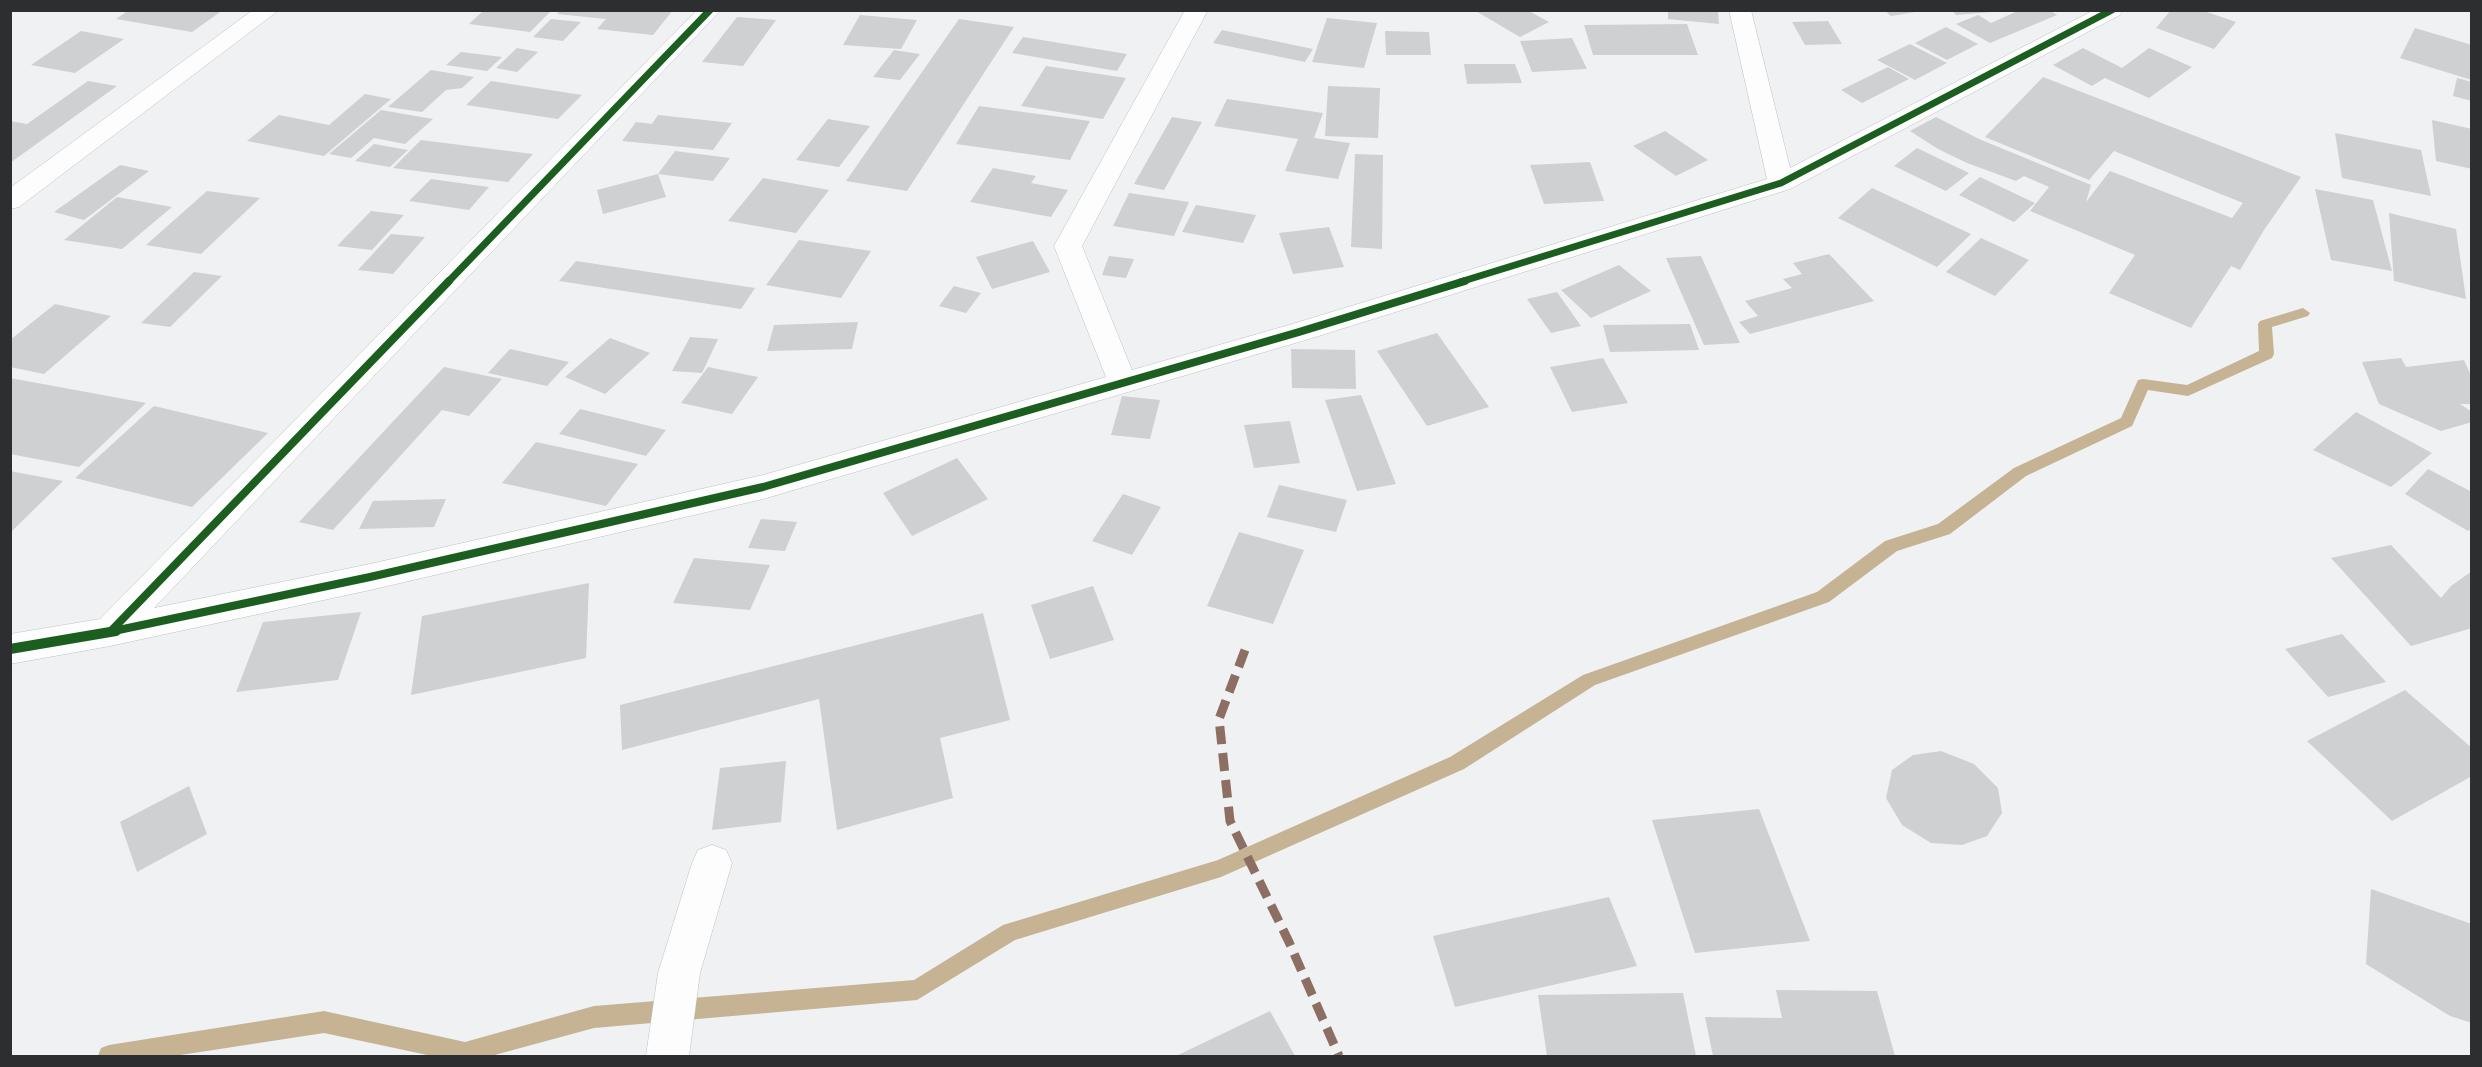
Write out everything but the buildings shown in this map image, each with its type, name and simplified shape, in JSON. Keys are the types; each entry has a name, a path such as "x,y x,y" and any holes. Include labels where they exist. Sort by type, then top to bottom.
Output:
{"street":[{"path":"10,201 268,10"},
{"path":"110,632 710,10"},
{"path":"1123,383 1068,246 1197,10"},
{"path":"1740,10 1781,183"},
{"path":"10,649 110,632 370,577 763,487 1299,332 1781,183 2112,10"},
{"path":"667,1056 679,973 712,863"}],"waterway":[{"path":"109,1056 324,1022 465,1053 594,1017 917,990 1010,932 1221,868 1457,763 1589,680 1823,597 1891,546 1944,529 2020,472 2127,422 2143,384 2188,391 2267,354 2265,324 2303,313"}],"marked path":[{"path":"1245,650 1219,719 1230,821 1289,942 1339,1056"}],"cycle path":[{"path":"110,632 710,10"},
{"path":"10,649 110,632 370,577 763,487 1299,332 1781,183 2112,10"}]}
